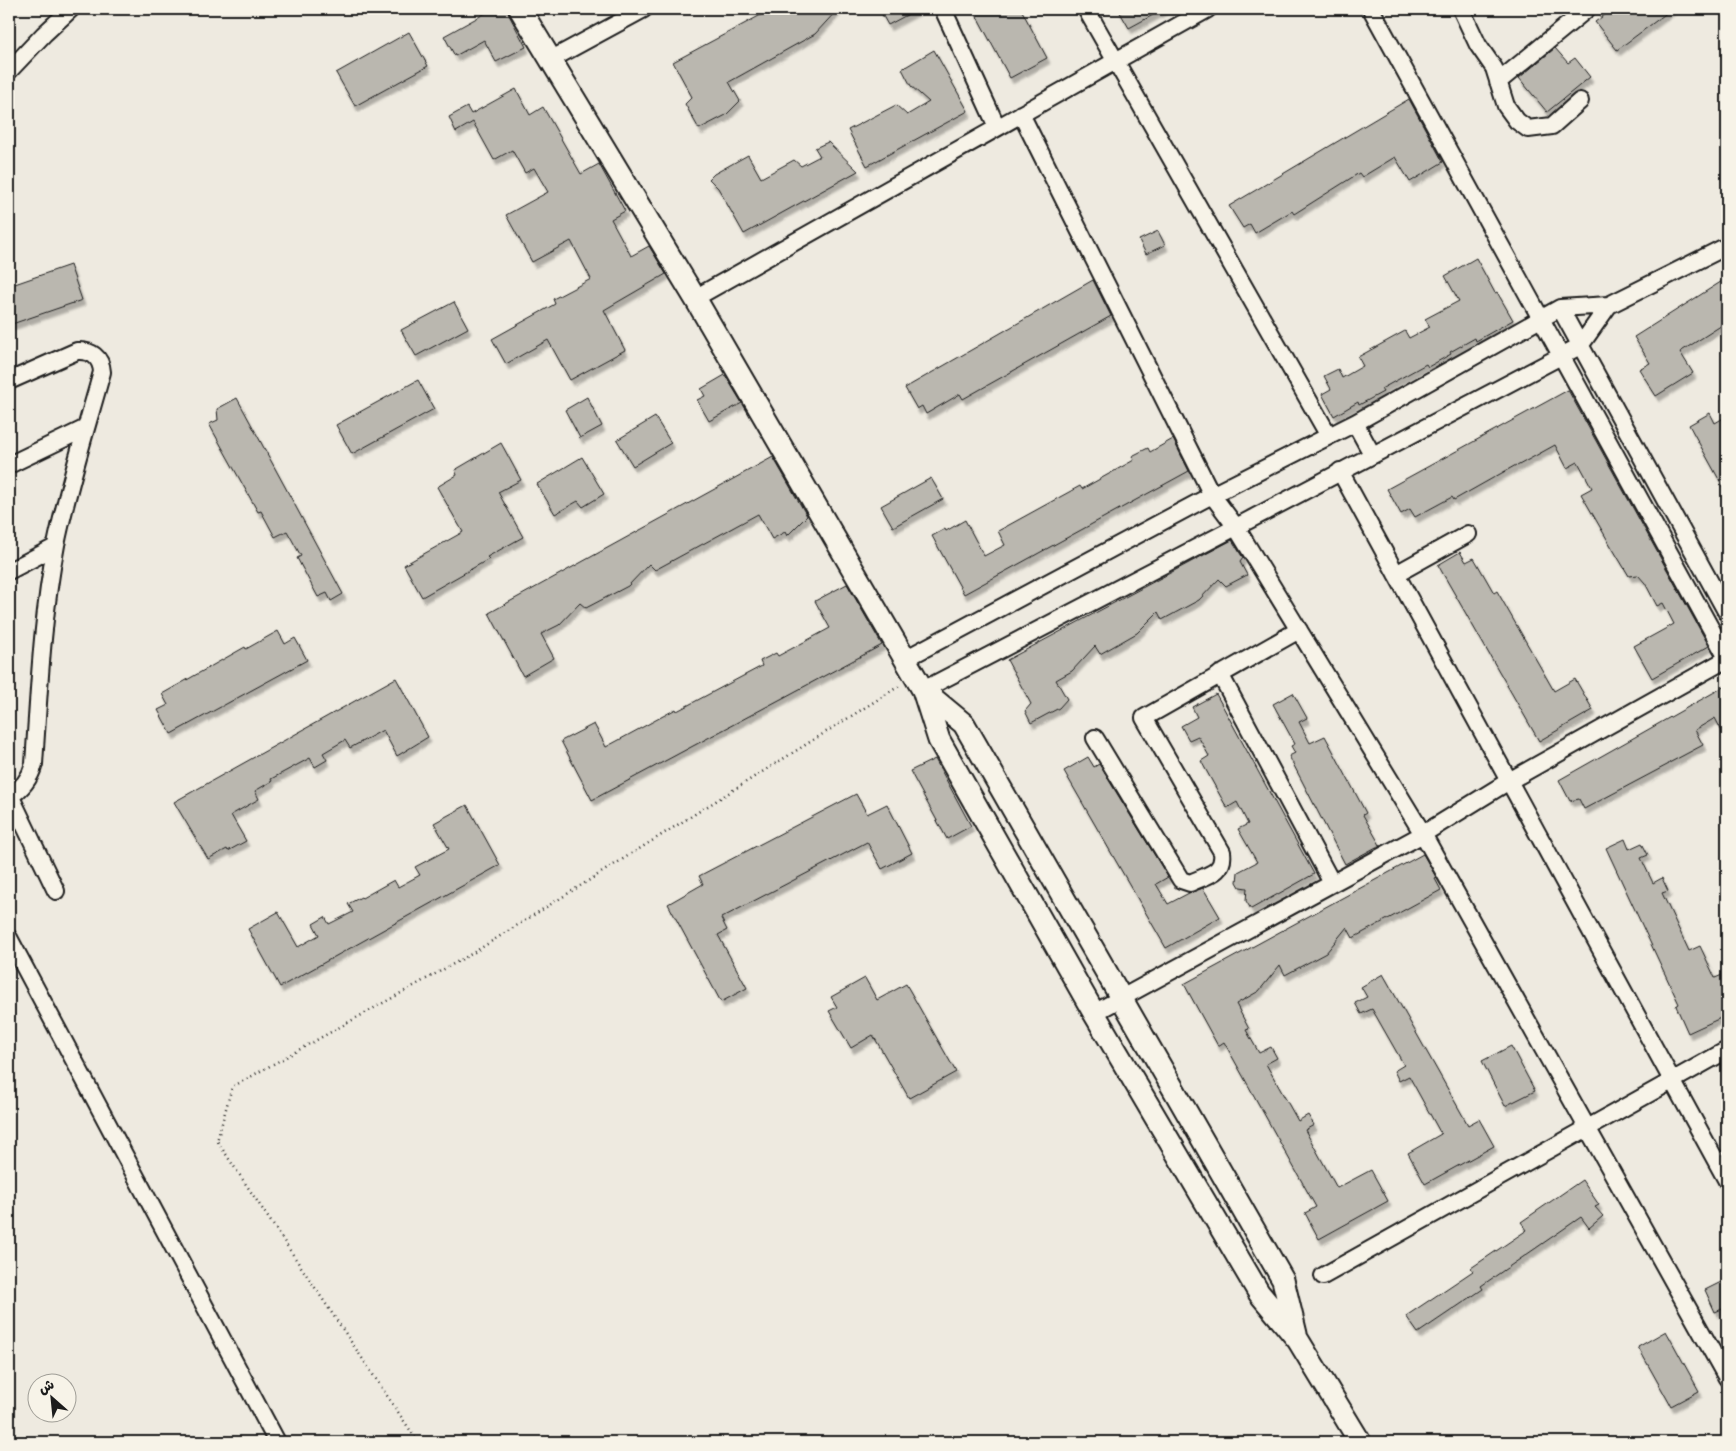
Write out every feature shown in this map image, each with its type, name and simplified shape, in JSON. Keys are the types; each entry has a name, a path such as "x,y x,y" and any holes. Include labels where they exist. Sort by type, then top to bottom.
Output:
{"main road":[{"path":"520,9 695,298 914,675 939,740 1094,1013 1259,1293 1298,1340 1360,1442"},
{"path":"914,675 964,724 1283,1280 1298,1340"}],"street":[{"path":"9,71 71,9"},
{"path":"550,60 644,9"},
{"path":"943,9 997,127"},
{"path":"1086,9 1329,436"},
{"path":"695,298 1208,9"},
{"path":"1094,1013 1423,834 1509,781 1727,658 1371,9"},
{"path":"1461,9 1478,45 1494,68 1506,106 1517,120 1528,129 1552,126 1580,101"},
{"path":"1498,82 1587,9"},
{"path":"1021,114 1212,495 1236,527 1423,834 1588,1126 1727,1378"},
{"path":"914,675 1212,495 1329,436 1541,318 1560,308 1609,305 1727,246"},
{"path":"914,675 1236,527 1580,346 1609,305"},
{"path":"1560,308 1727,614"},
{"path":"9,382 77,351 89,352 94,355 102,366 102,372 72,476 56,546 44,629 34,764 28,779 9,795 56,891"},
{"path":"1355,422 1372,454"},
{"path":"9,465 86,428"},
{"path":"1340,471 1727,1181"},
{"path":"1396,574 1468,534"},
{"path":"9,571 56,546"},
{"path":"1095,738 1182,880 1190,883 1205,876 1219,868 1223,861 1222,852 1144,718 1298,630"},
{"path":"1220,674 1332,883"},
{"path":"9,938 277,1442"},
{"path":"1323,1276 1588,1126 1727,1050"}],"path":[{"path":"418,1442 392,1406 217,1141 232,1087 473,953 914,675"}],"building":[{"path":"493,9 508,9 509,15 526,47 496,62 484,40 455,56 444,36"},
{"path":"772,9 838,9 815,34 729,82 740,101 726,115 699,129 685,104 692,97 673,62"},
{"path":"879,9 918,9 888,25"},
{"path":"973,9 1021,9 1047,58 1010,78"},
{"path":"1118,9 1164,9 1129,28"},
{"path":"1613,9 1672,9 1617,50 1595,22"},
{"path":"409,32 428,66 355,106 336,73"},
{"path":"1555,48 1568,63 1575,58 1590,77 1547,112 1519,78"},
{"path":"934,50 968,111 867,166 848,130 896,105 907,115 929,102 911,86 902,69"},
{"path":"516,89 530,115 543,107 581,174 599,164 625,211 611,219 631,256 649,246 666,274 604,310 625,350 570,380 548,340 506,364 492,339 555,304 553,299 591,279 571,241 532,262 506,215 548,192 534,168 525,173 512,150 494,160 473,122 456,132 449,117 467,107 471,114"},
{"path":"1409,99 1443,162 1410,182 1395,157 1362,177 1359,173 1294,214 1292,211 1255,233 1250,224 1243,228 1229,206"},
{"path":"828,142 858,171 744,234 718,188 709,179 714,174 748,155 761,178 794,160 801,166 820,156 815,148"},
{"path":"1158,231 1165,245 1146,254 1139,240"},
{"path":"1476,258 1495,293 1497,292 1513,320 1476,341 1475,338 1428,367 1426,364 1381,389 1383,392 1359,405 1358,402 1334,416 1322,394 1331,389 1324,376 1338,369 1342,378 1363,366 1358,357 1405,331 1409,338 1430,327 1425,319 1459,301 1445,276"},
{"path":"70,265 82,300 9,325 9,286"},
{"path":"1727,278 1727,322 1680,352 1693,373 1656,396 1639,369 1650,363 1634,337"},
{"path":"1093,280 1111,316 963,399 960,394 926,414 922,406 917,409 905,388"},
{"path":"454,302 468,328 416,356 401,330"},
{"path":"725,375 742,403 709,421 697,400 705,396 701,389"},
{"path":"418,380 434,409 352,454 336,425"},
{"path":"1568,390 1709,646 1652,678 1634,646 1674,624 1663,603 1657,606 1645,583 1638,575 1629,576 1581,494 1592,488 1578,462 1567,468 1555,445 1454,500 1452,497 1415,517 1410,509 1401,514 1387,489"},
{"path":"587,397 602,426 580,438 565,410"},
{"path":"237,398 343,594 331,601 327,593 318,597 297,558 301,556 287,531 275,537 261,511 258,512 209,424 218,420 217,409"},
{"path":"1710,413 1715,423 1727,416 1727,494 1689,425"},
{"path":"655,417 671,443 633,466 617,440"},
{"path":"1173,439 1189,471 964,594 932,536 945,529 946,531 965,520 984,556 1005,545 998,531 1080,486 1082,489 1134,460 1132,456 1148,448 1150,452"},
{"path":"501,443 521,480 498,492 523,537 487,557 489,559 422,597 404,565 463,532 437,487 457,475 455,470"},
{"path":"582,457 604,494 583,507 578,501 555,514 537,484"},
{"path":"773,457 807,516 787,536 785,532 772,539 758,514 655,570 649,564 628,586 586,608 580,603 559,625 541,634 554,658 523,676 489,613"},
{"path":"931,478 943,499 893,527 881,506"},
{"path":"1232,540 1243,558 1240,562 1247,575 1226,586 1219,579 1199,600 1162,620 1158,612 1137,633 1100,654 1095,646 1072,671 1056,680 1067,699 1059,708 1031,723 1025,711 1031,704 1007,660"},
{"path":"1460,552 1466,562 1474,558 1494,593 1497,591 1554,691 1575,679 1593,710 1539,741 1438,565"},
{"path":"847,584 882,645 592,800 561,741 594,724 606,747 762,666 760,661 776,653 778,656 830,628 815,601"},
{"path":"278,631 285,644 295,638 307,660 171,734 158,710 168,705 162,694 245,647 246,649"},
{"path":"396,678 428,737 397,756 383,730 350,748 345,740 323,753 327,760 315,767 310,758 271,779 272,781 255,791 259,799 231,815 246,841 208,859 174,802"},
{"path":"1727,685 1727,741 1715,718 1695,730 1703,745 1584,809 1579,799 1570,801 1559,780"},
{"path":"1293,693 1307,718 1299,722 1310,743 1325,736 1366,813 1363,815 1380,845 1345,864 1289,756 1295,753 1291,746 1295,744 1273,704"},
{"path":"1216,694 1314,874 1251,909 1246,901 1247,888 1240,887 1237,882 1238,872 1257,862 1238,829 1248,824 1237,802 1227,808 1201,761 1209,756 1198,736 1189,740 1181,726 1197,717 1192,707"},
{"path":"1088,757 1094,767 1099,764 1168,877 1156,884 1168,904 1203,888 1220,917 1166,948 1064,771"},
{"path":"935,759 971,826 947,839 910,771"},
{"path":"856,794 867,814 887,804 912,853 882,869 867,842 721,918 727,930 718,935 747,988 721,1002 668,904 703,884 699,876"},
{"path":"467,805 500,865 280,987 248,929 278,912 298,947 319,935 313,924 325,917 329,924 353,912 348,904 361,897 394,880 398,887 420,875 415,867 449,849 434,823"},
{"path":"1625,839 1629,849 1642,843 1648,855 1641,858 1653,883 1662,878 1668,891 1662,893 1689,951 1700,946 1715,978 1727,973 1727,1015 1688,1033 1676,1006 1679,1004 1606,848"},
{"path":"1423,854 1441,890 1353,938 1347,927 1326,953 1285,975 1280,965 1259,991 1236,1004 1249,1029 1246,1030 1259,1053 1271,1047 1277,1058 1266,1064 1298,1121 1308,1115 1314,1125 1305,1130 1337,1188 1371,1170 1388,1201 1319,1239 1305,1213 1316,1207 1224,1042 1218,1046 1184,984"},
{"path":"1383,974 1468,1125 1479,1119 1494,1146 1425,1184 1408,1153 1441,1134 1409,1076 1399,1081 1394,1071 1404,1065 1372,1009 1361,1014 1355,1003 1367,997 1361,987"},
{"path":"865,978 877,1000 906,984 956,1072 909,1098 873,1035 851,1048 829,1011 837,1007 831,997"},
{"path":"1511,1046 1535,1091 1505,1106 1482,1061"},
{"path":"1582,1180 1599,1205 1595,1207 1603,1216 1589,1228 1581,1217 1481,1286 1483,1289 1418,1333 1406,1316 1473,1271 1471,1268 1527,1230 1521,1222"},
{"path":"1727,1279 1727,1307 1715,1312 1705,1290"},
{"path":"1666,1331 1699,1391 1671,1406 1638,1347"}]}
